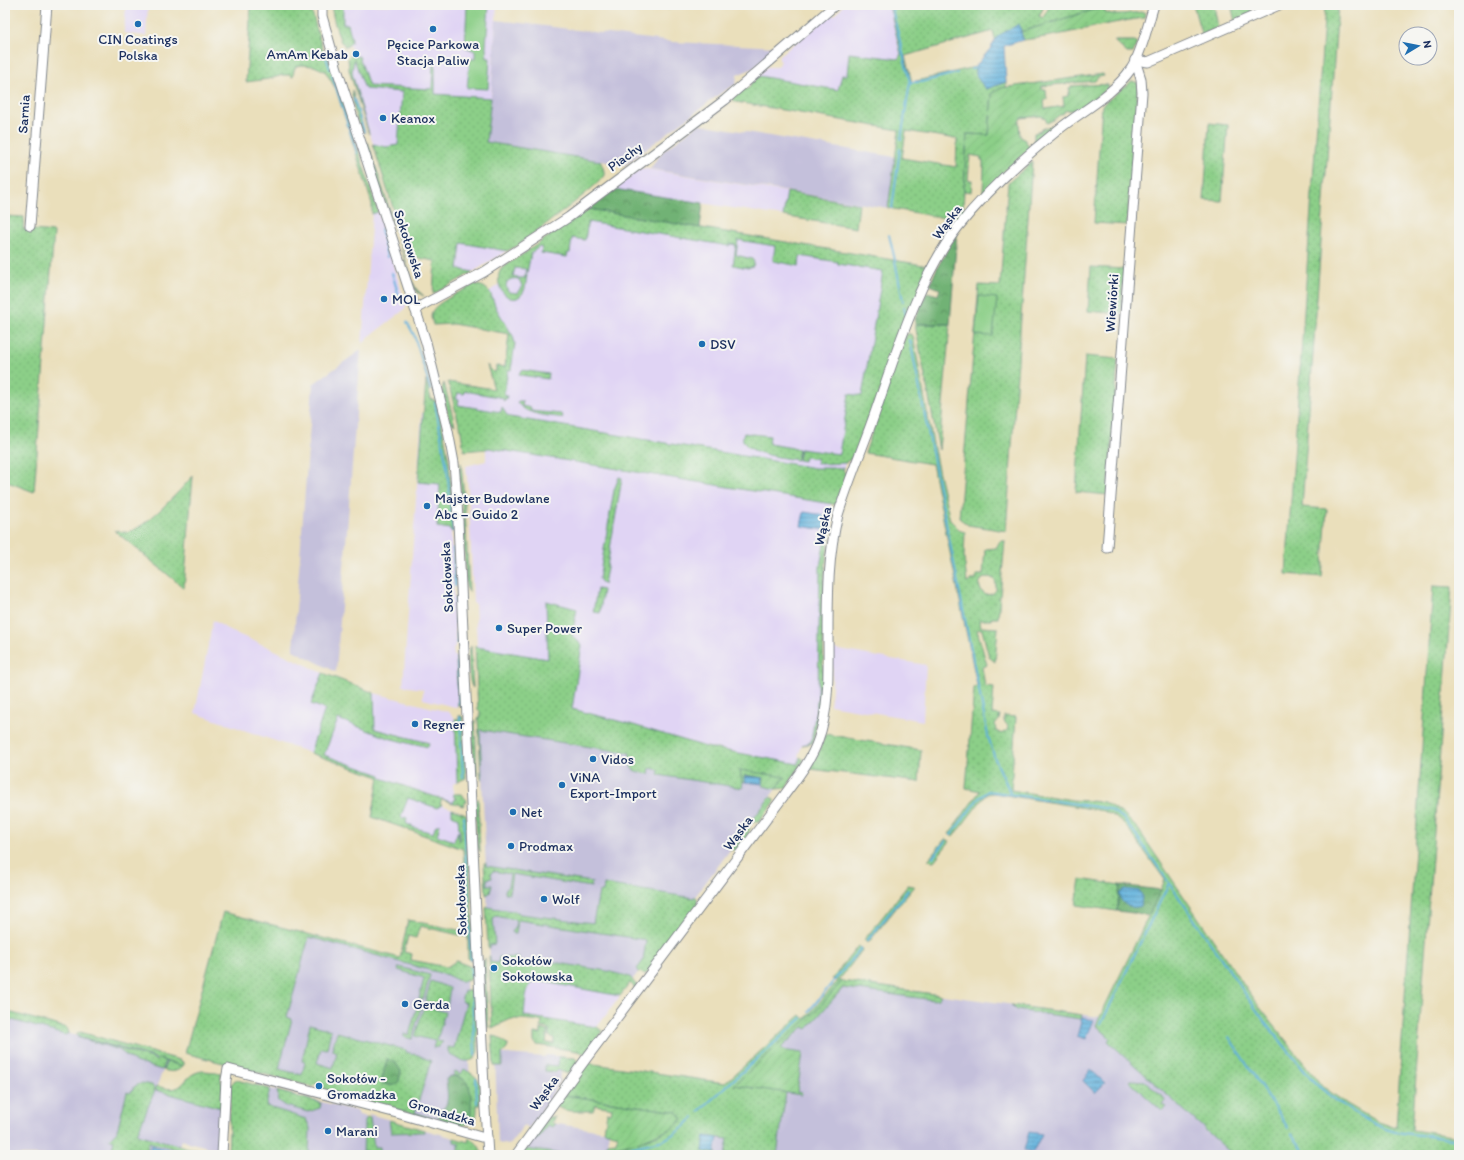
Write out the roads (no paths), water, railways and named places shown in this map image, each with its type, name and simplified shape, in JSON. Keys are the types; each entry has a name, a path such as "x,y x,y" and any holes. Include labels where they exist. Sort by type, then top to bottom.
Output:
{"street":[{"name":"Sarnia","path":"30,226 47,5"},
{"name":"Sokołowska","path":"315,5 322,16"},
{"name":"Sokołowska","path":"322,5 322,16 355,126 428,347 446,419 456,481 488,1155"},
{"name":"Piachy","path":"415,308 487,270 568,216 725,100 835,5"},
{"name":"Wąska","path":"516,1155 585,1060 783,797 817,745 827,694 830,567 832,544 838,515 904,332 936,262 955,231 987,196 1039,146 1116,86 1132,67 1154,5"},
{"path":"1135,60 1148,62 1278,5"},
{"name":"Wiewiórki","path":"1107,548 1142,93 1141,78 1135,60"},
{"name":"Gromadzka","path":"222,1155 226,1080 228,1069 393,1112 481,1137 487,1137"}],"water":[{"path":"1019,24 1023,40 1004,46 1006,82 986,89 977,76 975,67 990,49 998,36"},
{"path":"804,512 823,515 826,520 825,530 801,526"},
{"path":"745,776 763,778 762,784 745,782"},
{"path":"1125,889 1140,891 1142,896 1141,906 1130,907 1121,900 1120,893"},
{"path":"1082,1018 1094,1020 1086,1039 1077,1036"},
{"path":"1090,1069 1105,1083 1095,1093 1083,1081"},
{"path":"1029,1132 1042,1134 1033,1152 1024,1150"},
{"path":"705,1136 718,1138 715,1153 703,1151"},
{"path":"151,1145 189,1155 148,1155"}],"waterway":[{"path":"309,5 310,9"},
{"path":"576,5 634,9"},
{"path":"678,6 696,5"},
{"path":"891,5 910,82 901,139"},
{"path":"644,8 667,7"},
{"path":"325,54 330,69"},
{"path":"971,69 975,68"},
{"path":"910,82 921,82 957,73"},
{"path":"332,75 357,153"},
{"path":"354,99 364,132"},
{"path":"892,208 900,149"},
{"path":"381,229 387,257"},
{"path":"889,235 895,260"},
{"path":"895,261 903,301"},
{"path":"392,273 400,300"},
{"path":"904,307 906,315"},
{"path":"407,322 414,335 431,390"},
{"path":"910,340 988,736 995,759 1010,792"},
{"path":"435,403 447,468 453,531"},
{"path":"453,548 455,586"},
{"path":"455,599 456,623"},
{"path":"457,633 457,643"},
{"path":"458,663 460,703"},
{"path":"460,717 463,777"},
{"path":"951,835 978,799 988,791 1109,809 1123,818 1134,832 1262,1018 1319,1087 1340,1103 1385,1129 1395,1132 1459,1140"},
{"path":"464,817 471,959"},
{"path":"933,857 946,841"},
{"path":"1101,1024 1169,883"},
{"path":"867,941 908,890"},
{"path":"809,1011 861,948"},
{"path":"471,968 471,976"},
{"path":"472,995 475,1055"},
{"path":"699,1111 802,1018"},
{"path":"1229,1037 1288,1128"},
{"path":"476,1079 477,1103"},
{"path":"607,1153 664,1140 680,1130 694,1117"},
{"path":"1292,1134 1306,1155"}],"place":[{"name":"CIN Coatings Polska","path":"138,24"},
{"name":"Pęcice Parkowa Stacja Paliw","path":"433,29"},
{"name":"AmAm Kebab","path":"356,54"},
{"name":"Keanox","path":"383,118"},
{"name":"MOL","path":"384,299"},
{"name":"DSV","path":"702,344"},
{"name":"Majster Budowlane Abc – Guido 2","path":"427,506"},
{"name":"Super Power","path":"499,628"},
{"name":"Regner","path":"415,724"},
{"name":"Vidos","path":"593,759"},
{"name":"ViNA Export-Import","path":"562,785"},
{"name":"Net","path":"513,812"},
{"name":"Prodmax","path":"511,846"},
{"name":"Wolf","path":"544,899"},
{"name":"Sokołów Sokołowska","path":"494,968"},
{"name":"Gerda","path":"405,1004"},
{"name":"Sokołów - Gromadzka","path":"319,1086"},
{"name":"Marani","path":"328,1131"}]}
